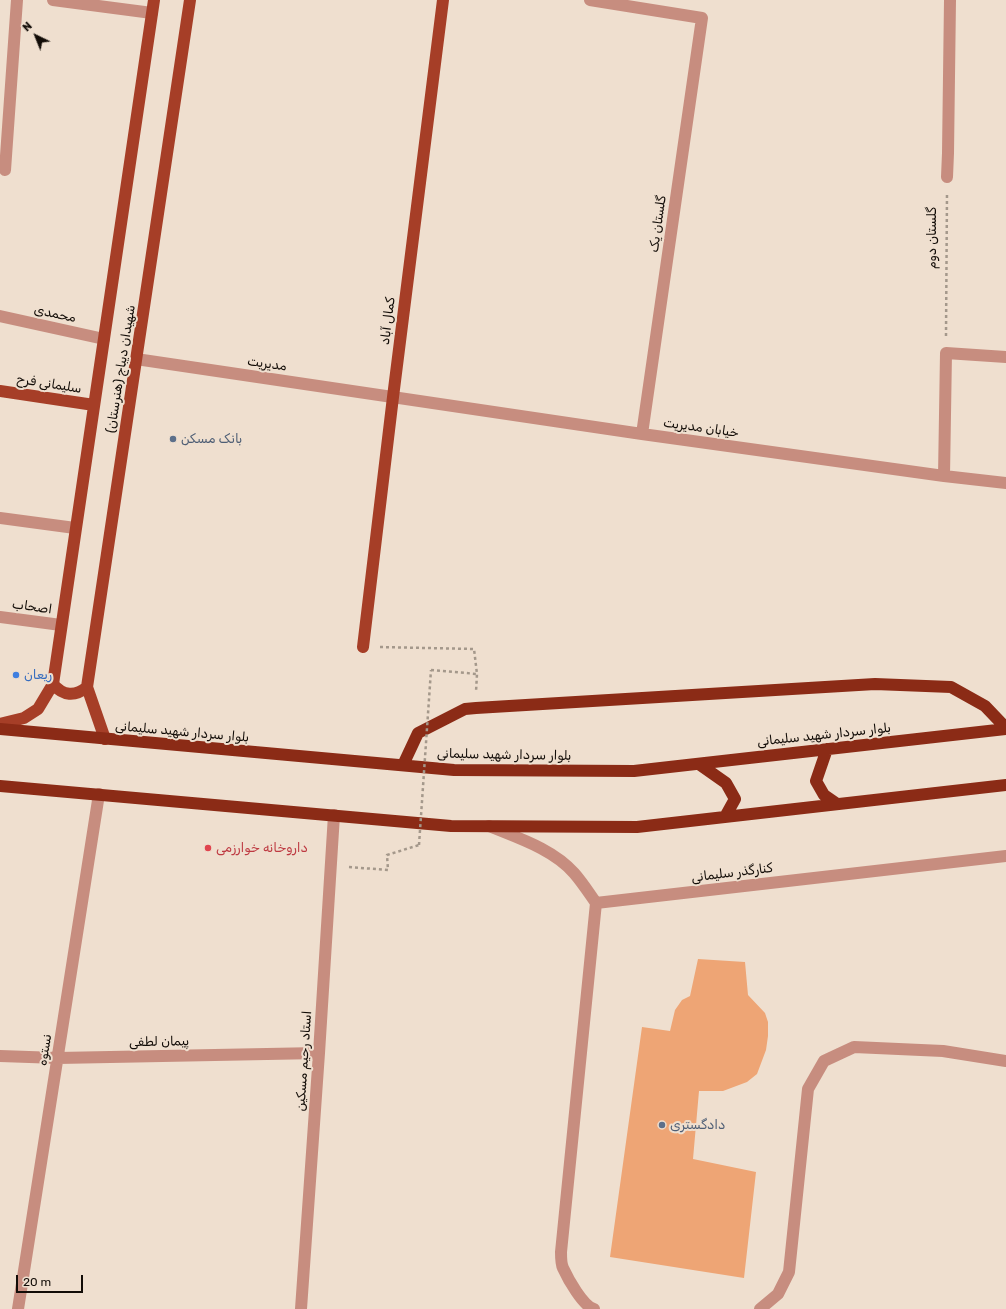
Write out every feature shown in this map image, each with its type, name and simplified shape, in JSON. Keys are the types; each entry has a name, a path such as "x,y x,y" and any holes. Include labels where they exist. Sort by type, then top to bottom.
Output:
{"highway":[{"path":"402,765 418,732 465,709 875,684 951,687 985,706 1006,729"},
{"name":"بلوار سردار شهید سلیمانی","path":"0,729 454,770 634,771 1006,729"},
{"path":"827,749 816,781 824,795 837,804"},
{"path":"699,764 726,782 735,799 724,817"},
{"path":"0,786 451,826 637,827 1006,785"}],"main road":[{"name":"شهیدان دیباج (هنرستان)","path":"52,684 154,0"},
{"name":"شهیدان دیباج (هنرستان)","path":"105,739 87,687 190,0"},
{"name":"کمال آباد","path":"363,647 393,397 444,0"},
{"name":"سلیمانی فرح","path":"0,391 94,405"},
{"path":"0,724 24,718 38,708 52,684 57,690 64,694 71,695 77,694 87,687"}],"street":[{"path":"5,170 17,0"},
{"path":"53,0 152,13"},
{"name":"گلستان یک","path":"590,0 702,18 642,434"},
{"path":"947,177 950,0"},
{"name":"محمدی","path":"0,316 104,339"},
{"path":"944,476 946,353 1006,357"},
{"name":"مدیریت","path":"136,359 393,397"},
{"name":"خیابان مدیریت","path":"393,397 642,434 944,476 1006,483"},
{"path":"0,518 75,528"},
{"name":"اصحاب","path":"0,617 61,625"},
{"name":"نستوه","path":"18,1309 99,794"},
{"name":"استاد رحیم مسکین","path":"301,1309 334,815"},
{"path":"489,826 528,843 561,861 573,872 596,903 561,1252 563,1268 572,1284 581,1298 594,1309"},
{"name":"کنارگذر سلیمانی","path":"596,903 1006,856"},
{"path":"760,1309 778,1294 789,1272 808,1089 824,1061 854,1047 942,1051 1006,1061"},
{"name":"پیمان لطفی","path":"0,1056 58,1058 319,1053"}],"path":[{"name":"گلستان دوم","path":"946,353 947,177"},
{"path":"363,647 474,649 477,674 476,708"},
{"path":"331,866 388,870 386,855 419,845 431,670 477,674"}],"building":[{"name":"دادگستری","path":"698,959 745,962 748,995 765,1013 768,1022 766,1050 757,1074 747,1082 723,1091 699,1091 693,1159 756,1172 744,1278 610,1257 642,1027 670,1031 675,1010 682,1000 690,996"}],"place":[{"name":"بانک مسکن","path":"173,439"},
{"name":"ریعان","path":"16,675"},
{"name":"داروخانه خوارزمی","path":"208,848"},
{"name":"دادگستری","path":"662,1125"}]}
